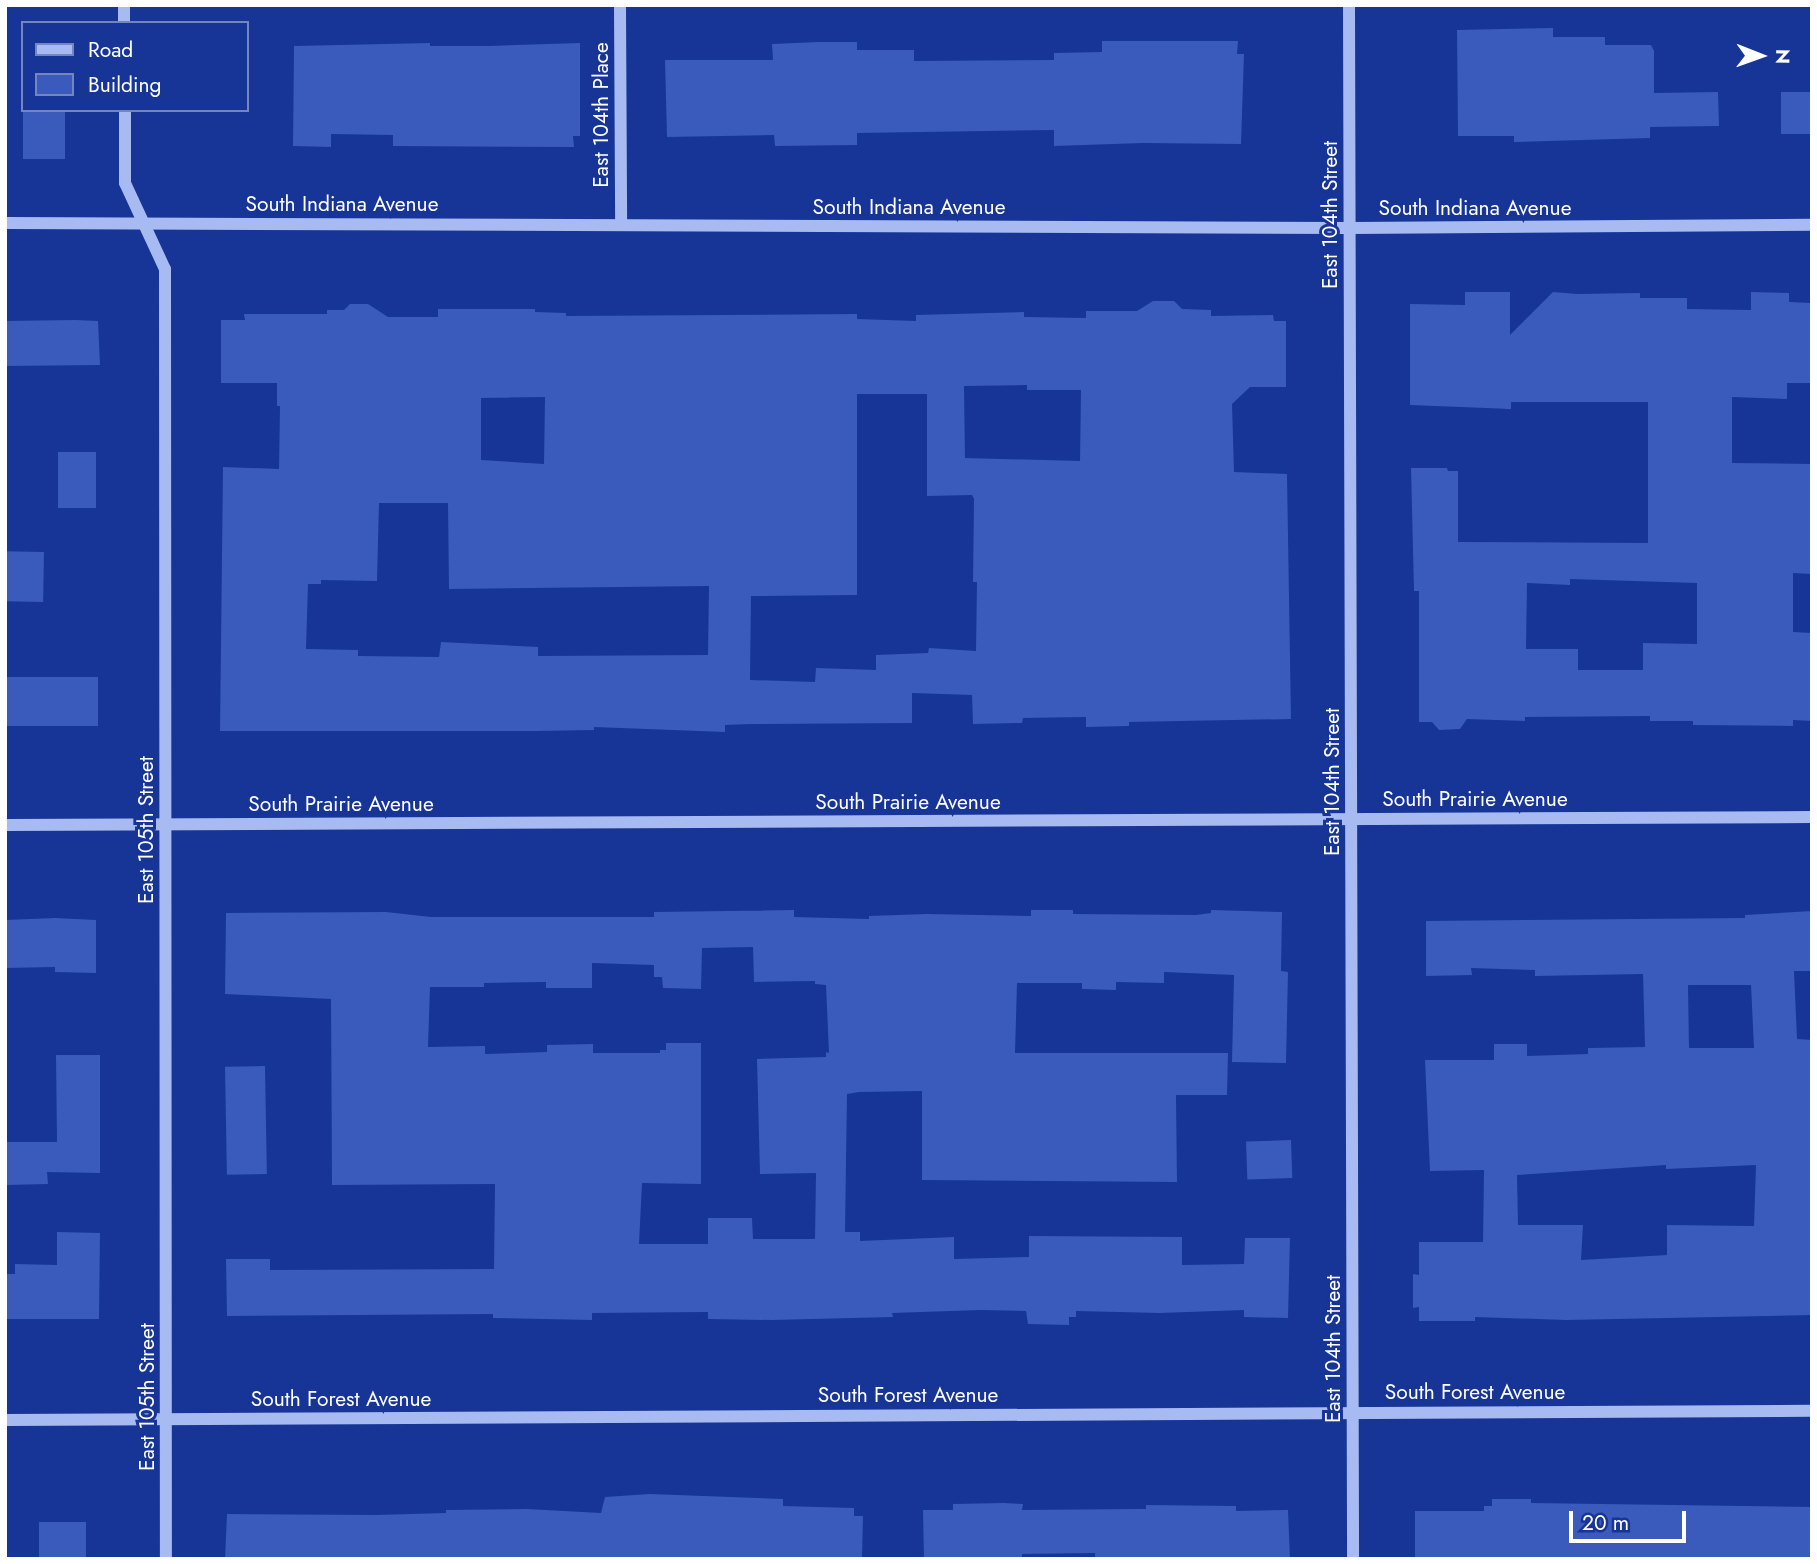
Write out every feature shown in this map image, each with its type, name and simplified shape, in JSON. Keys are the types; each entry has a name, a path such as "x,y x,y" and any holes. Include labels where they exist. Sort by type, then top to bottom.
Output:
{"street":[{"name":"East 104th Place","path":"621,5 621,225"},
{"name":"East 104th Street","path":"1349,5 1353,1559"},
{"name":"East 105th Street","path":"125,112 125,183 165,269 166,1559"},
{"name":"South Indiana Avenue","path":"5,223 1350,228 1812,225"},
{"name":"South Prairie Avenue","path":"5,825 1812,817"},
{"name":"South Forest Avenue","path":"5,1420 1812,1411"}],"building":[{"path":"1553,28 1553,37 1605,37 1605,45 1651,45 1654,51 1654,93 1718,92 1719,126 1650,127 1650,138 1514,142 1514,136 1458,136 1457,30"},
{"path":"1102,41 1238,41 1237,54 1244,54 1241,144 1054,146 1054,130 857,133 857,145 775,146 774,135 667,137 665,60 773,60 772,44 857,42 857,50 914,50 914,61 1054,60 1054,53 1102,52"},
{"path":"430,43 430,46 489,46 580,43 580,136 573,136 574,147 393,146 393,135 331,134 331,147 293,146 294,46"},
{"path":"1781,92 1812,92 1812,134 1781,134"},
{"path":"23,112 65,112 65,159 23,159"},
{"path":"1465,292 1510,292 1510,335 1553,292 1640,293 1640,298 1687,298 1687,309 1751,310 1751,292 1789,293 1789,302 1812,303 1812,383 1787,383 1787,399 1732,397 1732,463 1812,464 1812,574 1793,573 1793,632 1812,633 1812,721 1793,720 1793,726 1693,725 1693,721 1650,721 1650,716 1525,717 1525,721 1467,719 1460,729 1439,730 1432,722 1419,722 1419,591 1414,591 1411,468 1447,468 1448,471 1458,471 1458,542 1648,543 1648,402 1511,402 1511,409 1410,405 1410,304 1465,305","holes":["1570,579 1697,583 1697,644 1643,643 1643,670 1578,670 1578,649 1526,649 1527,583 1570,585"]},
{"path":"1153,301 1174,301 1182,309 1211,310 1211,316 1273,315 1274,321 1286,321 1286,387 1250,387 1232,404 1234,472 1287,474 1291,719 1129,722 1129,726 1086,727 1086,717 1023,718 1022,723 973,724 972,695 912,693 912,723 725,725 725,732 594,727 594,730 536,731 220,731 223,467 279,469 280,406 277,406 277,383 221,383 221,320 245,320 244,314 327,314 327,310 344,310 350,304 368,304 388,317 438,317 438,309 535,309 535,312 566,313 566,316 857,314 857,319 916,321 916,315 1024,312 1024,317 1086,318 1086,311 1137,311","holes":["1027,385 1027,390 1081,390 1080,461 965,458 964,386","857,394 927,394 927,496 972,495 974,499 976,651 929,648 928,653 876,655 876,670 816,668 815,682 750,680 751,596 857,595","545,397 544,464 481,460 481,398","379,503 448,503 449,589 709,586 708,655 538,656 538,647 441,642 439,657 358,656 358,650 306,649 308,584 321,584 321,580 377,581"]},
{"path":"5,321 98,321 100,365 5,366"},
{"path":"58,452 96,452 96,508 58,508"},
{"path":"6,551 44,552 43,602 5,601"},
{"path":"5,677 98,677 98,726 5,726"},
{"path":"794,910 794,917 869,919 869,916 927,914 1031,916 1031,910 1073,910 1073,914 1196,915 1211,913 1211,910 1282,912 1281,971 1288,972 1286,1063 1232,1062 1234,975 1164,972 1164,983 1116,982 1116,990 1082,989 1082,983 1017,983 1015,1053 1228,1053 1227,1095 1176,1095 1177,1182 922,1180 922,1091 859,1092 847,1094 845,1232 860,1232 860,1241 954,1237 954,1259 1029,1257 1029,1236 1182,1237 1182,1265 1244,1264 1245,1238 1290,1238 1288,1318 1244,1317 1244,1310 1160,1313 1076,1311 1076,1317 1069,1317 1069,1325 1028,1324 1026,1311 980,1310 892,1313 893,1317 772,1320 708,1319 708,1312 592,1313 592,1320 493,1318 493,1314 227,1316 226,1259 270,1259 270,1270 494,1269 495,1184 332,1185 331,999 225,994 226,913 386,912 431,917 654,917 654,912","holes":["753,947 754,982 815,981 815,984 826,985 829,1053 826,1052 826,1057 757,1059 760,1174 816,1173 815,1239 753,1239 752,1218 708,1218 708,1244 639,1244 642,1183 701,1184 701,1043 666,1043 666,1050 660,1050 660,1053 593,1053 593,1044 547,1045 547,1052 485,1054 485,1046 428,1047 430,987 484,987 484,983 546,982 546,988 592,988 592,963 654,965 654,977 662,977 663,988 701,989 702,948"]},
{"path":"1812,911 1812,971 1794,971 1797,1039 1812,1040 1812,1315 1566,1320 1475,1317 1475,1321 1419,1321 1419,1307 1413,1308 1413,1274 1419,1275 1419,1242 1483,1242 1484,1170 1430,1171 1425,1060 1494,1060 1494,1044 1527,1044 1527,1056 1588,1054 1588,1048 1645,1047 1643,974 1535,976 1535,970 1471,968 1472,975 1426,976 1426,921 1745,918 1745,915","holes":["1688,985 1751,985 1754,1048 1689,1048","1666,1165 1666,1169 1756,1165 1754,1226 1667,1225 1667,1255 1581,1260 1583,1225 1518,1225 1517,1175"]},
{"path":"5,920 96,920 96,973 55,972 55,967 5,968"},
{"path":"56,1055 100,1055 100,1173 47,1172 48,1184 7,1185 7,1142 57,1142"},
{"path":"265,1066 267,1174 227,1175 225,1067"},
{"path":"1291,1140 1292,1178 1247,1180 1246,1142"},
{"path":"57,1232 100,1233 99,1319 5,1319 5,1274 15,1274 15,1264 57,1265"},
{"path":"650,1494 783,1499 783,1506 854,1508 854,1516 863,1516 862,1559 225,1559 227,1514 376,1515 446,1513 446,1510 527,1509 601,1513 605,1497"},
{"path":"1492,1499 1531,1499 1531,1503 1812,1507 1812,1559 1415,1559 1415,1511 1484,1511 1484,1506 1492,1506"},
{"path":"953,1504 1023,1504 1022,1510 1146,1509 1146,1505 1236,1506 1236,1511 1288,1510 1290,1559 1095,1559 1095,1553 1022,1554 1022,1559 924,1559 923,1510 953,1510"},
{"path":"39,1522 86,1522 86,1559 39,1559"}]}
